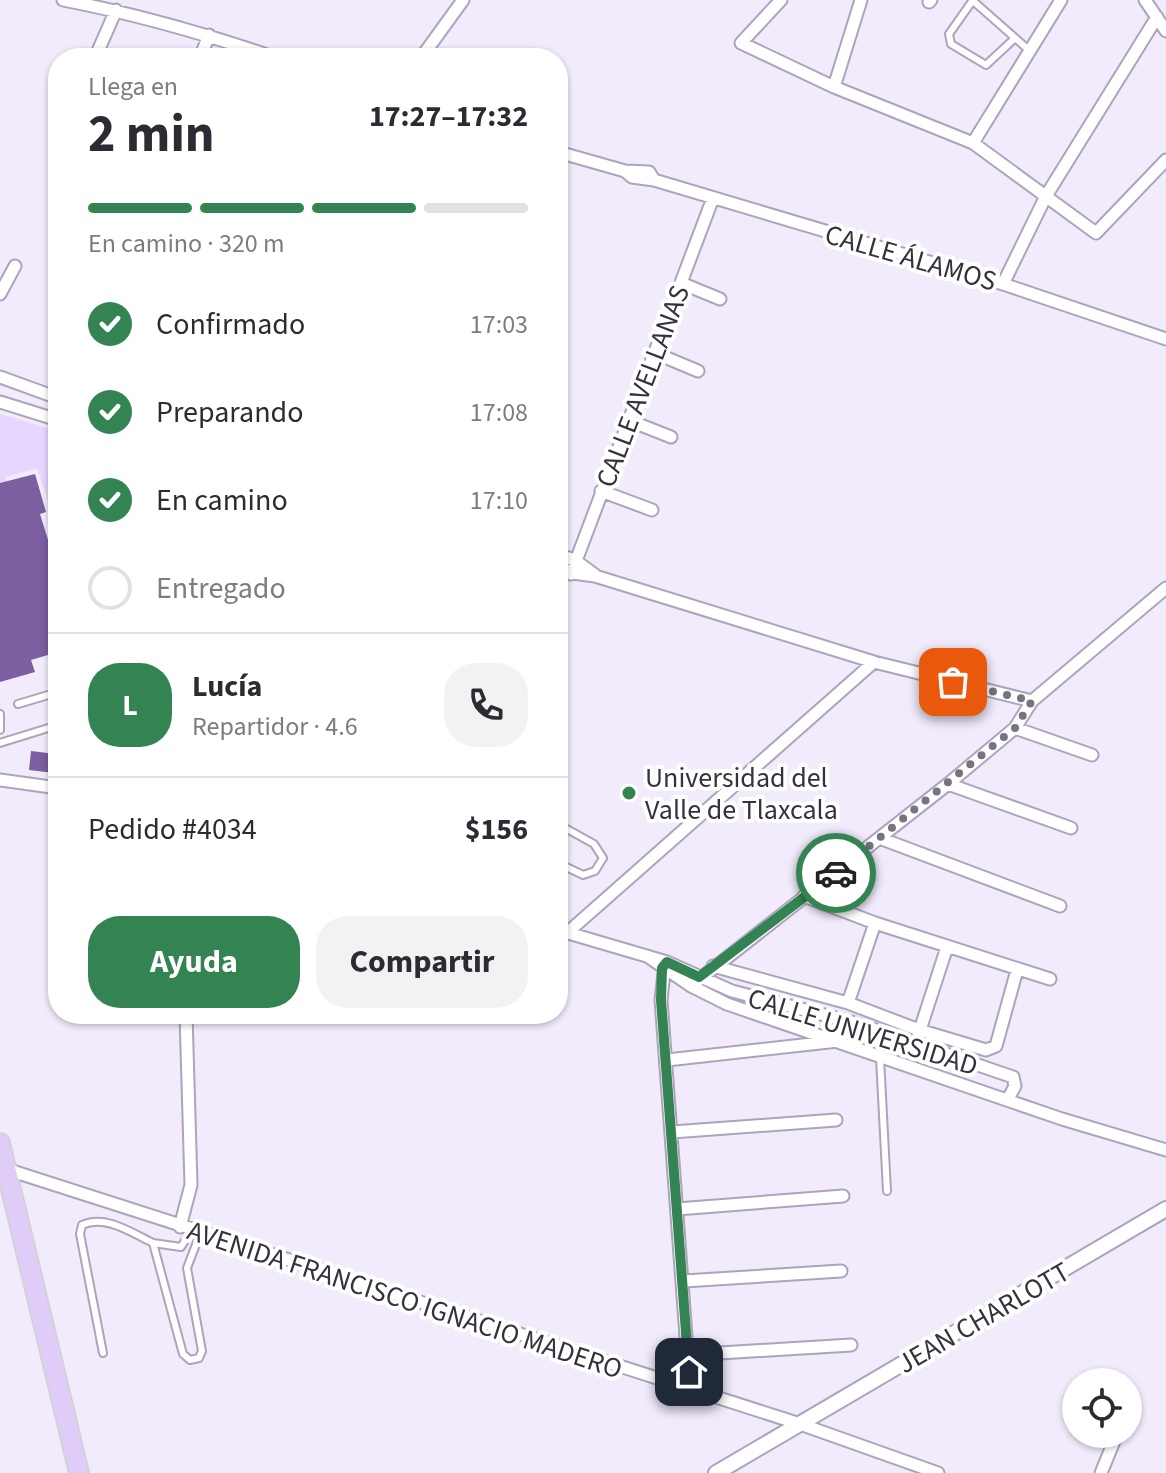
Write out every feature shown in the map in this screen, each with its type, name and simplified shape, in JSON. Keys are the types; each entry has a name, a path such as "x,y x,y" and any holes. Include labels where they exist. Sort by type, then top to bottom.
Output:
{"main road":[{"path":"0,1143 9,1170 79,1473"}],"street":[{"path":"63,0 116,10 247,48"},
{"path":"428,48 463,0"},
{"path":"781,0 741,43 834,87 973,143 1096,233 1166,160"},
{"path":"834,87 861,0"},
{"path":"973,143 1061,0"},
{"path":"1145,0 1166,31"},
{"path":"99,48 116,10"},
{"path":"1003,284 1046,196 1157,17"},
{"path":"204,48 209,35"},
{"name":"CALLE ÁLAMOS","path":"568,155 625,171 632,177 654,180 1003,284 1166,339"},
{"name":"CALLE AVELLANAS","path":"571,574 713,198"},
{"path":"0,294 15,266"},
{"path":"681,283 720,299"},
{"path":"655,353 698,371"},
{"path":"0,377 48,394"},
{"path":"0,402 48,417"},
{"path":"628,420 671,437"},
{"path":"601,491 652,510"},
{"path":"568,558 595,576"},
{"path":"568,573 595,576 874,662 1032,701"},
{"path":"695,982 882,839 1015,728 1032,701 1166,588"},
{"path":"568,927 874,662"},
{"path":"1015,728 1092,755"},
{"path":"0,780 48,787"},
{"path":"948,784 1071,828"},
{"path":"882,839 1060,906"},
{"path":"804,896 875,923 1050,979"},
{"path":"848,1003 875,923"},
{"name":"CALLE UNIVERSIDAD","path":"568,934 647,956 695,982 727,1004 880,1058 1166,1150"},
{"path":"915,1044 947,947"},
{"path":"664,965 661,1000 690,1390"},
{"path":"713,966 848,1003 919,1030 991,1049 996,1046 1017,970"},
{"name":"CALLE UNIVERSIDAD","path":"695,982 855,1023 1013,1077 1015,1086 1008,1099"},
{"path":"667,1060 838,1041 855,1023"},
{"path":"186,1024 191,1231"},
{"path":"672,1132 836,1120"},
{"name":"AVENIDA FRANCISCO IGNACIO MADERO","path":"9,1170 191,1231 800,1424 938,1473"},
{"path":"677,1209 843,1196"},
{"name":"JEAN CHARLOTT","path":"716,1473 1166,1209"},
{"path":"684,1281 841,1271"},
{"path":"688,1355 851,1345"},
{"path":"1101,1473 1111,1448"}],"lane":[{"path":"1014,39 986,65 951,44 949,34 972,0 1030,51"},
{"path":"18,704 48,695"},
{"path":"0,714 0,730"},
{"path":"0,743 48,728"},
{"path":"568,830 594,844 603,858 595,871 583,875 568,868"},
{"path":"880,1058 887,1191"},
{"path":"103,1353 80,1234 82,1225 93,1220 106,1222 153,1243 181,1247 191,1231"},
{"path":"153,1243 183,1354 190,1360 199,1358 202,1351 187,1268 191,1231"}],"shaded area":[{"path":"0,414 48,428 48,502 37,468 5,477 36,580 0,601"}],"building":[{"path":"35,474 46,512 40,514 48,540 48,655 31,660 35,672 0,682 0,483"},
{"path":"31,751 48,753 48,772 29,770"}],"way so far":[{"path":"836,873 882,839 1015,728 1032,701 953,682"}],"place":[{"name":"Universidad del Valle de Tlaxcala","path":"629,793"}],"route":[{"path":"689,1372 661,1000 662,968 667,962 699,977 836,873"}]}
